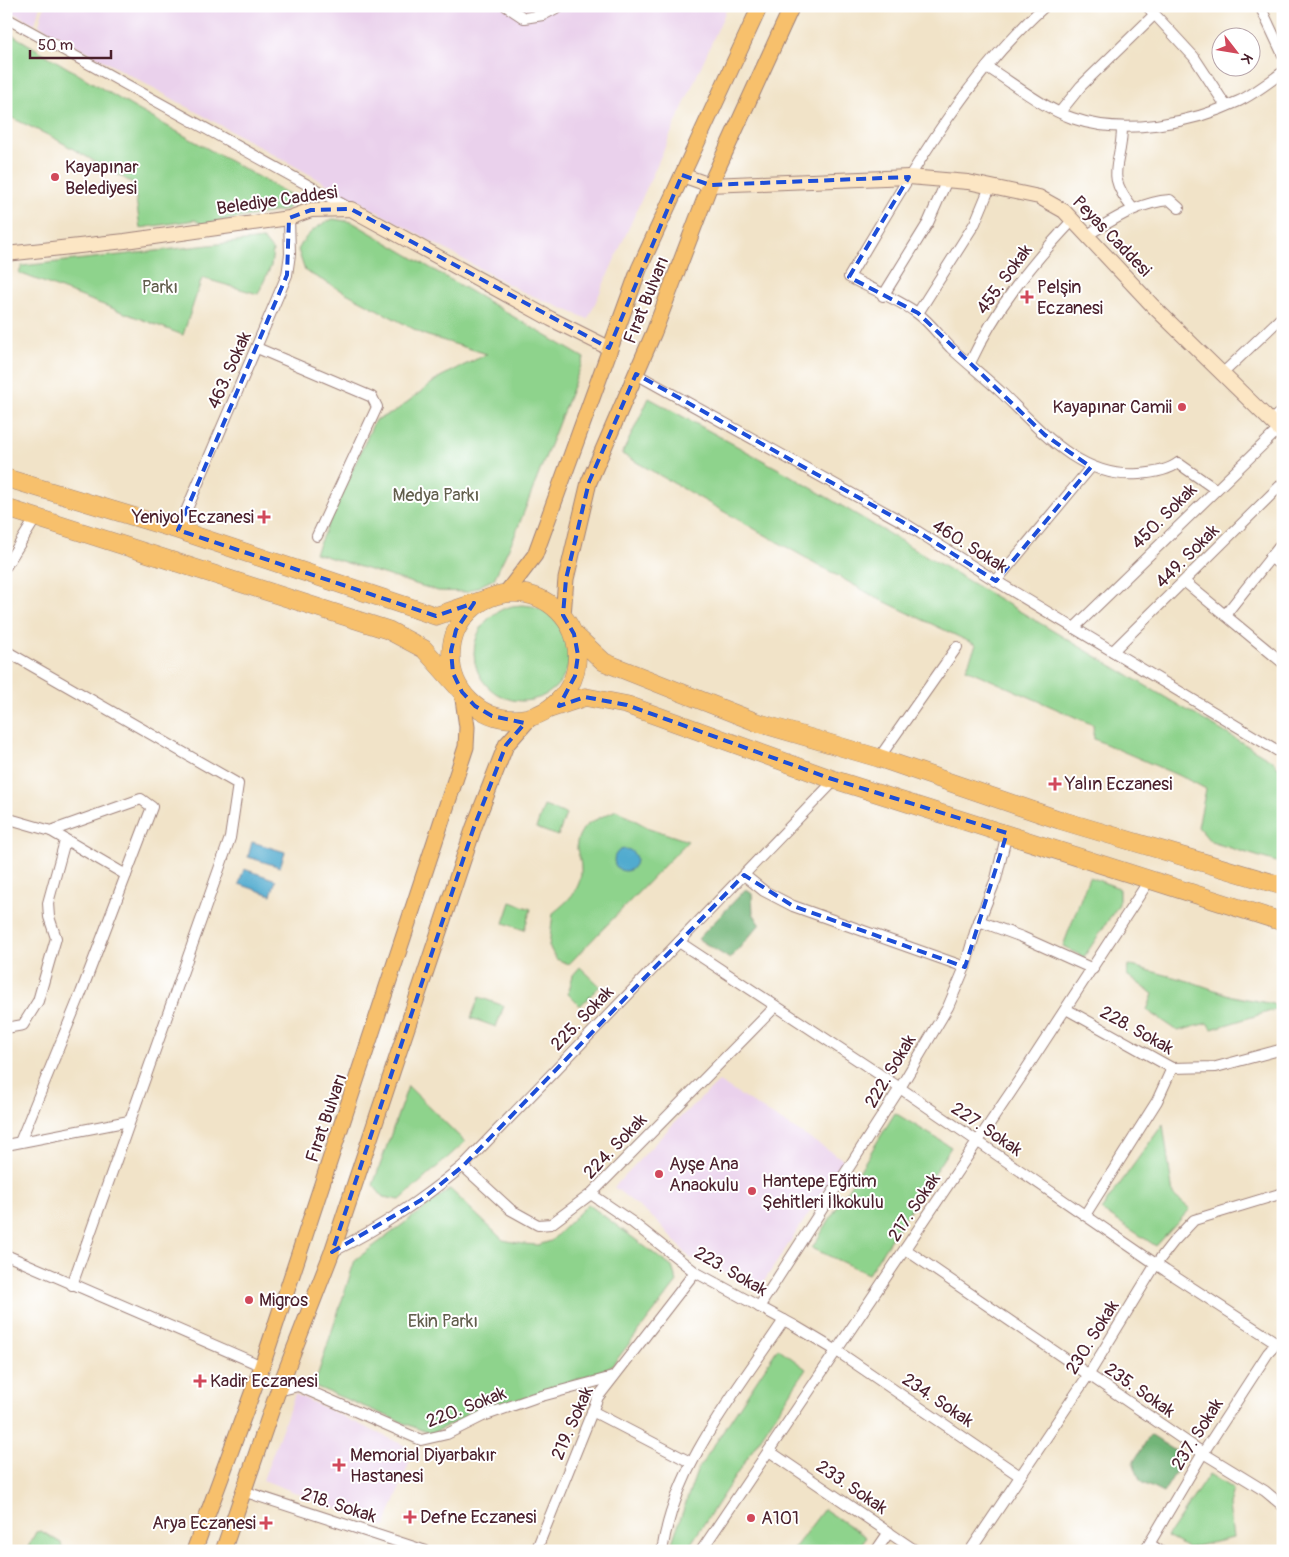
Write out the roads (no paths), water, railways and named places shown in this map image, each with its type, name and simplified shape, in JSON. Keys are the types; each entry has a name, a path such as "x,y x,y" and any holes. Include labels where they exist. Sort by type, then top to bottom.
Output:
{"highway":[{"path":"6,478 178,530 436,616 506,593 527,594 547,602 563,615 574,634 604,662 756,722 879,758 1060,820 1283,886"},
{"path":"6,508 388,630 424,649 475,706 492,716 511,720 530,718 549,709 585,697 627,705 835,780 1283,922"},
{"path":"462,692 453,673 451,651 456,630 468,612 486,600"},
{"path":"549,709 565,694 575,676 578,655 574,634"}],"main road":[{"name":"Fırat Bulvarı","path":"506,593 535,555 608,348 639,268 760,6"},
{"name":"Fırat Bulvarı","path":"563,615 566,579 589,482 636,374 710,186 792,6"},
{"name":"Fırat Bulvarı","path":"194,1551 262,1366 466,747 467,727 462,692"},
{"path":"223,1551 278,1391 332,1252 474,827 506,745 530,718"}],"street":[{"path":"506,6 524,18 543,15 560,6"},
{"path":"1045,6 988,66 954,109 909,177 849,277 918,313 952,349 970,363 1045,435 1091,467 1114,474 1128,475 1170,468 1178,463 1216,489"},
{"path":"1147,6 1194,57 1226,106"},
{"path":"1260,6 1283,55"},
{"path":"1060,112 1081,86 1154,15"},
{"path":"6,18 351,209"},
{"path":"988,66 1060,112 1095,125 1122,127 1165,123 1226,106 1247,96 1283,72"},
{"path":"1122,127 1122,143 1114,176 1122,195 1133,209"},
{"name":"Peyas Caddesi","path":"682,175 710,186 909,177 947,180 1039,197 1064,211 1222,374 1277,427"},
{"path":"884,296 928,223 947,180"},
{"path":"918,313 975,223 990,187"},
{"path":"1087,235 1133,209 1159,201 1170,200 1179,208"},
{"name":"Belediye Caddesi","path":"6,254 125,241 289,218 311,210 351,209 608,348"},
{"name":"463. Sokak","path":"178,530 287,275 290,254 289,218"},
{"name":"455. Sokak","path":"970,363 1012,290 1073,220"},
{"path":"1222,374 1283,316"},
{"path":"257,348 372,396 377,407 317,536"},
{"name":"460. Sokak","path":"636,374 901,521 996,581 1283,754"},
{"name":"450. Sokak","path":"1074,628 1277,427 1283,410"},
{"path":"996,581 1091,467"},
{"name":"449. Sokak","path":"1113,651 1185,582 1283,483"},
{"path":"6,566 35,518"},
{"path":"1224,615 1283,542"},
{"path":"1270,557 1283,567"},
{"path":"1185,582 1283,664"},
{"path":"879,758 957,647"},
{"path":"6,651 238,784 230,838 72,1285"},
{"name":"225. Sokak","path":"332,1252 376,1229 414,1205 463,1166 835,780"},
{"path":"20,1142 78,1001 152,807 141,799 51,830"},
{"path":"6,818 51,830 65,841 126,875"},
{"name":"222. Sokak","path":"759,1307 900,1088 948,1007 966,967 980,921 996,879 1007,833"},
{"path":"6,1028 23,1025 38,1001 56,938 49,918 48,903 65,841"},
{"path":"744,875 764,891 793,906 966,967"},
{"name":"217. Sokak","path":"701,1551 1093,969 1150,879"},
{"path":"980,921 1022,936 1093,969"},
{"name":"227. Sokak","path":"679,942 900,1088 1156,1264 1280,1342"},
{"name":"224. Sokak","path":"463,1166 511,1210 538,1225 551,1224 590,1194 775,1007"},
{"name":"228. Sokak","path":"1066,1009 1172,1068 1216,1067 1283,1049"},
{"path":"1085,1215 1157,1101 1172,1068"},
{"path":"6,1145 130,1121"},
{"name":"230. Sokak","path":"970,1551 1089,1374 1156,1264 1194,1220 1283,1193"},
{"name":"223. Sokak","path":"590,1194 632,1222 694,1272 784,1320 837,1351"},
{"name":"235. Sokak","path":"905,1249 1203,1453 1265,1491 1283,1506"},
{"path":"6,1255 262,1366"},
{"name":"219. Sokak","path":"536,1551 598,1397 694,1272"},
{"path":"662,1551 665,1531 690,1462 784,1320"},
{"name":"237. Sokak","path":"1147,1547 1203,1453 1280,1342"},
{"name":"234. Sokak","path":"837,1351 1020,1476"},
{"name":"220. Sokak","path":"278,1391 298,1386 421,1440 447,1434 483,1416 534,1398 614,1377"},
{"path":"592,1411 690,1462"},
{"name":"233. Sokak","path":"769,1451 916,1551"},
{"name":"218. Sokak","path":"243,1490 426,1551"},
{"path":"876,1551 889,1532"},
{"path":"1147,1547 1160,1551"}],"water":[{"path":"252,842 285,852 280,867 248,857"},
{"path":"625,849 633,852 636,860 633,868 625,871 617,868 614,860 617,852"},
{"path":"244,869 276,880 271,895 239,884"}],"place":[{"name":"Kayapınar Belediyesi","path":"55,177"},
{"name":"Pelşin Eczanesi","path":"1027,297"},
{"name":"Kayapınar Camii","path":"1182,407"},
{"name":"Yeniyol Eczanesi","path":"264,517"},
{"name":"Yalın Eczanesi","path":"1055,784"},
{"name":"Ayşe Ana Anaokulu","path":"659,1174"},
{"name":"Hantepe Eğitim Şehitleri İlkokulu","path":"752,1191"},
{"name":"Migros","path":"249,1300"},
{"name":"Kadir Eczanesi","path":"200,1381"},
{"name":"Memorial Diyarbakır Hastanesi","path":"339,1465"},
{"name":"Defne Eczanesi","path":"410,1517"},
{"name":"A101","path":"751,1518"},
{"name":"Arya Eczanesi","path":"266,1523"}],"park label":[{"name":"Parkı","path":"160,287"},
{"name":"Medya Parkı","path":"436,495"},
{"name":"Ekin Parkı","path":"443,1321"}]}
